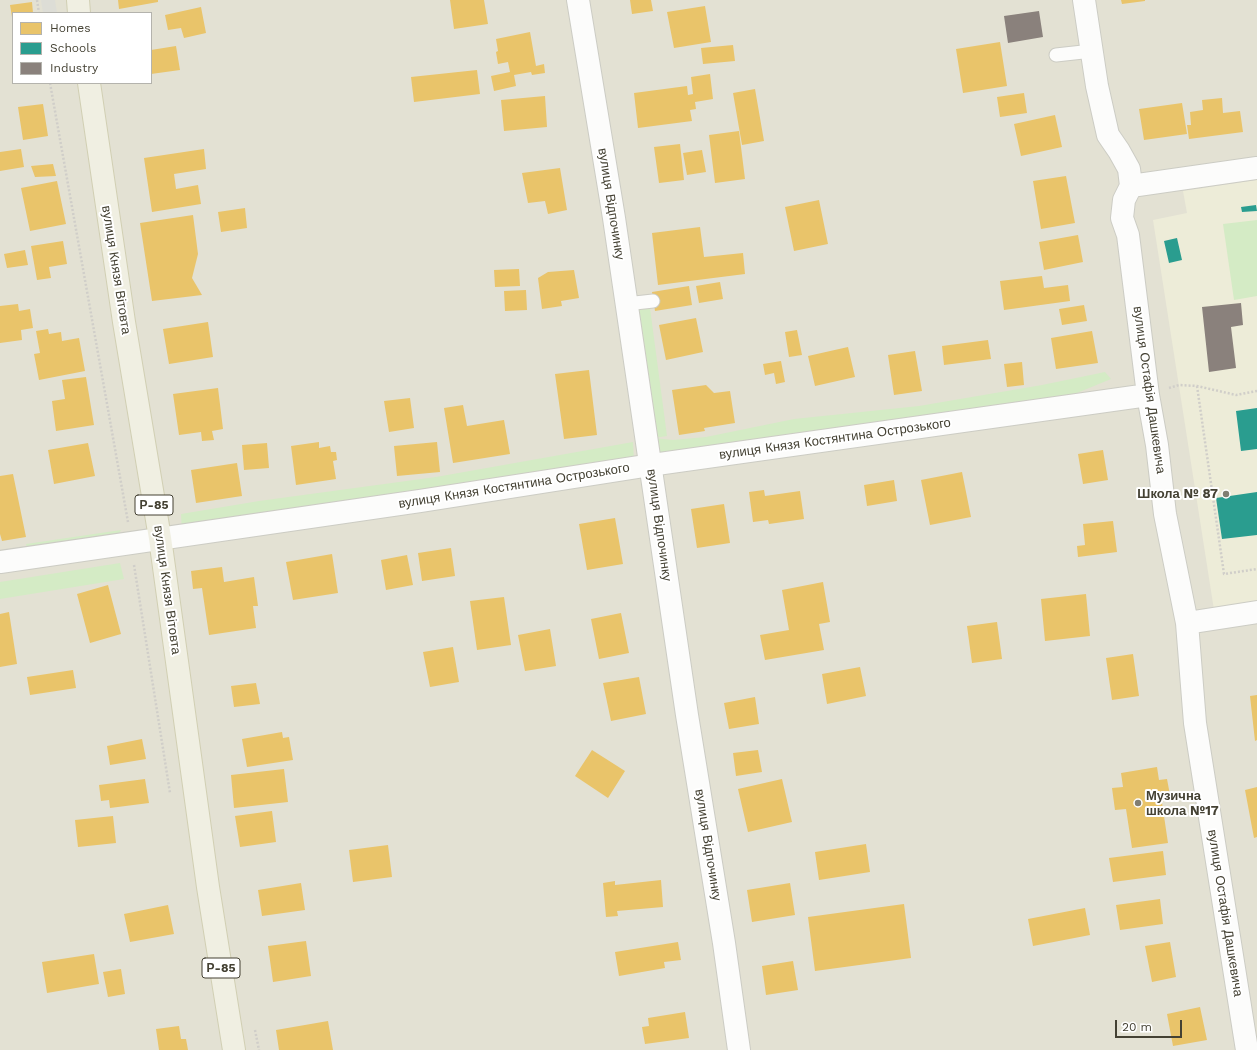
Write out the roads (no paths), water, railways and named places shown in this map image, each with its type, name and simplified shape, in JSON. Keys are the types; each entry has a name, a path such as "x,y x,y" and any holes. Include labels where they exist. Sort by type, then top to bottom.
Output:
{"main road":[{"path":"78,0 79,12"},
{"name":"вулиця Князя Вітовта","path":"89,84 125,330 160,538 208,887 234,1050"}],"street":[{"name":"вулиця Відпочинку","path":"578,0 614,218 687,715 723,935 739,1050"},
{"path":"1084,0 1097,86 1108,135 1129,169 1131,186 1257,168"},
{"name":"вулиця Остафія Дашкевича","path":"1131,186 1124,200 1122,218 1128,235 1148,395 1157,445 1165,514 1187,623 1196,729 1247,1050"},
{"name":"вулиця Князя Костянтина Острозького","path":"0,562 412,502 651,464 1148,395"},
{"path":"1187,623 1257,612"}],"lane":[{"path":"1056,55 1092,52"},
{"path":"626,304 653,301"}],"place":[{"name":"Школа № 87","path":"1226,494"},
{"name":"Музична школа №17","path":"1138,803"}]}
